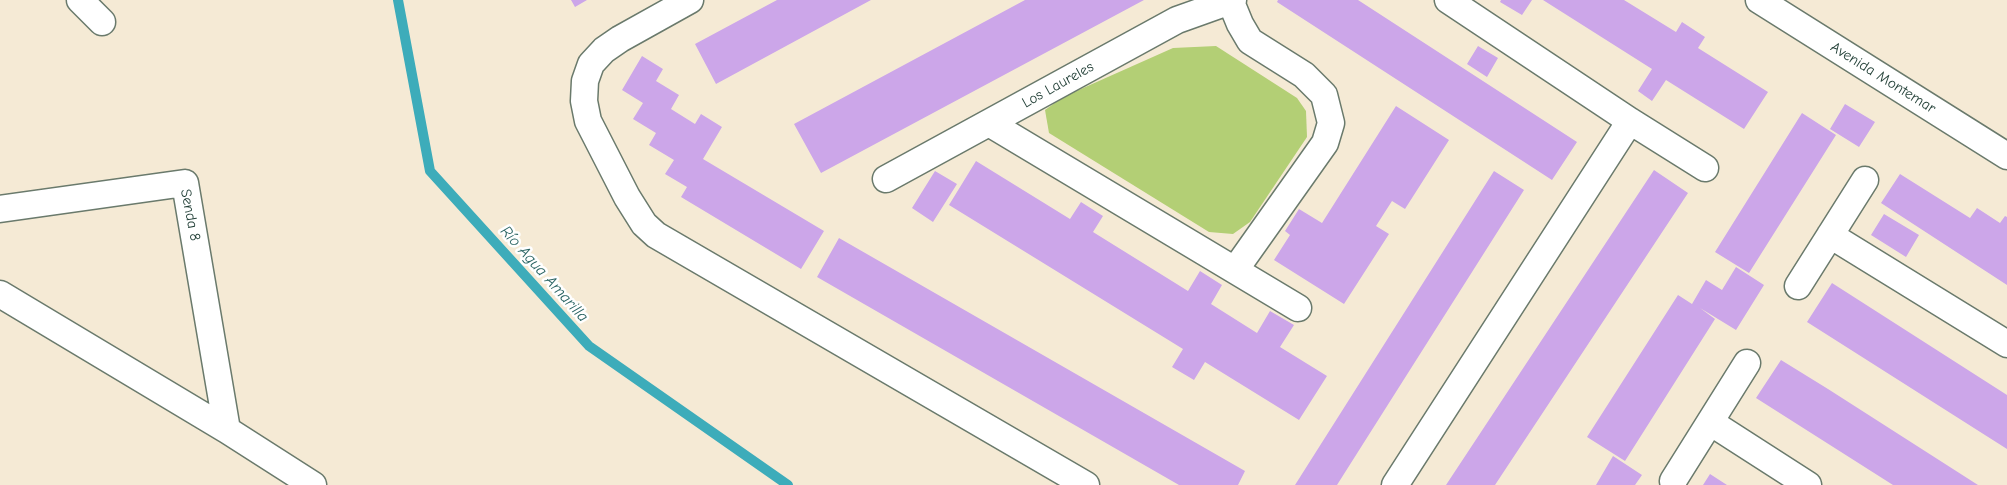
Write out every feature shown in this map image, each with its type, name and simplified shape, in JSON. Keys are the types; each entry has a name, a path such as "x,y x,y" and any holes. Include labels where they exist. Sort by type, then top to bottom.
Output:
{"street":[{"path":"80,0 102,22"},
{"path":"690,0 604,50 591,64 585,81 584,101 588,121 627,197 644,224 656,234 1086,485"},
{"path":"1448,0 1630,121 1705,168"},
{"name":"Avenida Montemar","path":"1759,0 2007,156"},
{"path":"1232,1 1240,24 1250,41 1304,75 1324,95 1331,123 1325,143 1235,270"},
{"name":"Los Laureles","path":"886,179 1177,20 1232,1"},
{"path":"1395,485 1630,121"},
{"path":"989,122 1298,308"},
{"path":"1798,286 1865,180"},
{"name":"Senda 8","path":"0,209 186,183 227,430"},
{"path":"1830,235 2007,344"},
{"path":"0,294 227,430 313,485"},
{"path":"1673,481 1747,363"},
{"path":"1710,422 1808,485"}],"green space":[{"path":"1216,46 1297,98 1306,111 1307,137 1250,222 1233,234 1209,232 1049,133 1045,110 1063,97 1173,48"}],"building":[{"path":"571,0 587,0 575,7"},
{"path":"777,0 871,0 716,84 695,44"},
{"path":"1025,0 1144,0 821,173 794,124"},
{"path":"1278,0 1358,0 1577,142 1552,180 1277,2"},
{"path":"1501,0 1532,0 1522,15 1500,2"},
{"path":"1543,0 1624,0 1676,32 1682,22 1705,37 1698,48 1768,92 1744,129 1666,80 1652,101 1638,91 1652,69"},
{"path":"1478,46 1498,58 1487,77 1467,64"},
{"path":"642,56 663,69 656,81 679,95 671,109 695,124 701,114 722,127 703,159 824,231 801,269 681,197 687,187 665,174 674,160 649,145 656,133 633,119 643,103 622,90"},
{"path":"1845,104 1875,122 1859,147 1830,129"},
{"path":"1396,106 1449,140 1405,209 1392,201 1376,226 1389,234 1344,304 1274,260 1290,235 1285,231 1299,209 1322,223"},
{"path":"1802,113 1836,135 1749,273 1715,252"},
{"path":"976,161 1070,219 1081,202 1103,216 1093,232 1188,291 1200,271 1222,285 1211,304 1257,333 1270,311 1294,325 1280,347 1327,376 1299,420 1205,362 1194,380 1172,367 1183,349 949,205"},
{"path":"1654,170 1688,193 1495,485 1446,485"},
{"path":"935,171 957,184 933,222 912,208"},
{"path":"1494,171 1524,190 1337,485 1295,485"},
{"path":"1900,174 1970,218 1977,208 2000,223 2005,216 2007,217 2007,285 1881,203"},
{"path":"1884,214 1919,235 1906,257 1871,235"},
{"path":"839,238 1245,471 1238,485 1179,485 817,277"},
{"path":"1736,267 1764,285 1736,330 1700,308 1715,319 1625,461 1587,437 1678,295 1692,304 1706,280 1722,290"},
{"path":"1832,283 2007,395 2007,449 1807,322"},
{"path":"1781,360 1978,485 1893,485 1756,398"},
{"path":"1613,456 1642,475 1635,485 1596,485"},
{"path":"1710,474 1727,485 1703,485"}],"waterway":[{"name":"Río Agua Amarilla","path":"398,0 430,171 589,346 788,485"}]}
